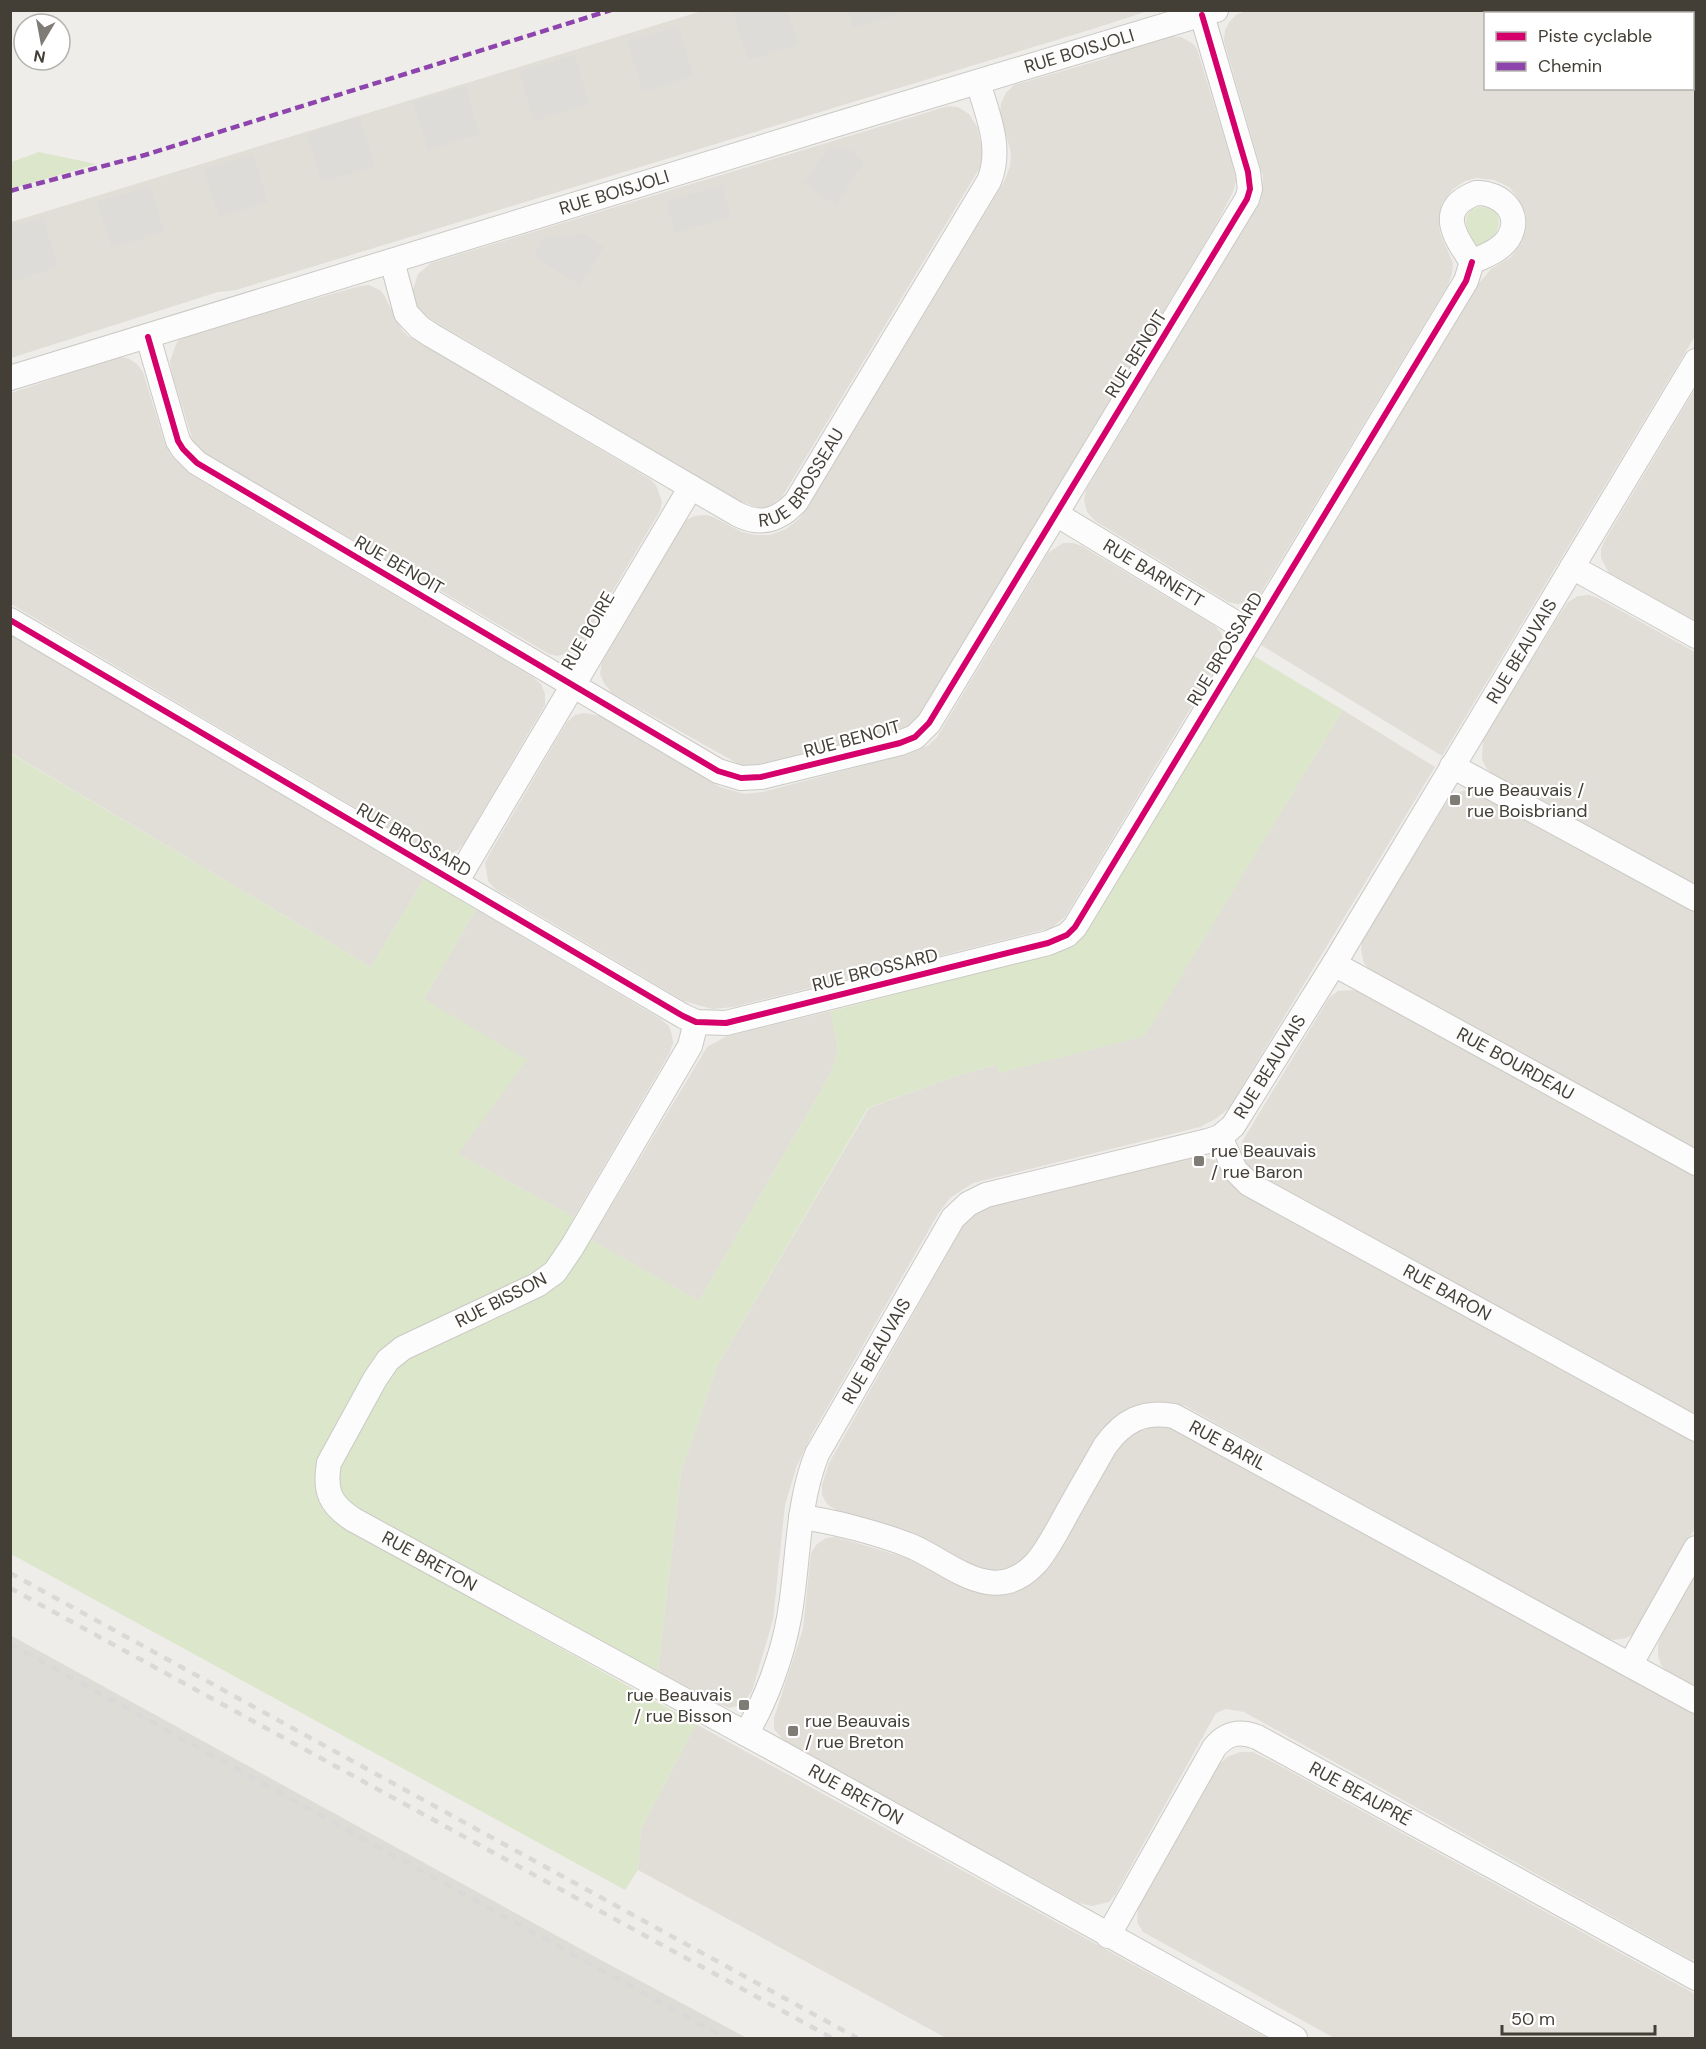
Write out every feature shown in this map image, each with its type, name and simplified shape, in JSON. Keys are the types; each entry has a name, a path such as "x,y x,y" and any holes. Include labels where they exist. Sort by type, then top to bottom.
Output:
{"street":[{"name":"RUE BOISJOLI","path":"10,378 1209,13"},
{"name":"RUE BENOIT","path":"148,337 178,441 197,463 718,771 741,778 761,777 908,740 915,737 930,723 1247,199 1250,189 1248,172 1209,13"},
{"name":"RUE BROSSEAU","path":"392,261 406,314 419,327 737,514 764,521 781,516 796,502 989,181 995,164 995,144 978,82"},
{"name":"RUE BROSSARD","path":"10,620 670,1008 696,1022 726,1023 1048,943 1067,935 1081,918 1466,280 1472,262"},
{"name":"RUE BEAUVAIS","path":"746,1734 762,1705 787,1628 801,1517 808,1482 817,1454 953,1218 968,1204 986,1195 1220,1137 1233,1126 1334,964 1695,361"},
{"name":"RUE BOIRE","path":"456,882 691,487"},
{"name":"RUE BARNETT","path":"1056,514 1252,633"},
{"path":"1572,567 1695,636"},
{"path":"1452,766 1695,899"},
{"name":"RUE BOURDEAU","path":"1334,964 1695,1163"},
{"name":"RUE BISSON","path":"328,1492 328,1472 333,1455 375,1379 395,1353 537,1285 560,1266 690,1046 696,1022"},
{"name":"RUE BARON","path":"1220,1137 1235,1170 1250,1184 1695,1430"},
{"name":"RUE BARIL","path":"801,1517 826,1521 912,1546 975,1580 989,1582 1013,1578 1024,1573 1042,1556 1105,1446 1117,1431 1140,1417 1162,1413 1185,1420 1695,1701"},
{"name":"RUE BRETON","path":"328,1492 340,1510 354,1520 1295,2038"},
{"path":"1630,1665 1695,1548"},
{"name":"RUE BEAUPRÉ","path":"1108,1936 1220,1740 1229,1734 1248,1733 1695,1978"}],"shaded area":[{"path":"1251,10 1618,10 1621,12 1484,12 1484,90 1694,90 1695,58 1695,336 1442,756 1261,645 1480,282 1491,269 1511,257 1522,242 1526,229 1526,214 1509,187 1494,180 1476,178 1465,181 1453,189 1442,203 1439,218 1440,233 1453,263 1448,285 1259,596 1249,602 1238,604 1228,602 1095,521 1087,512 1084,500 1086,490 1260,202 1263,176 1224,41 1225,30 1237,14"},
{"path":"702,11 1148,11 236,290 218,292 11,358 11,222"},
{"path":"733,11 788,11 799,44 748,60"},
{"path":"848,11 904,11 854,28"},
{"path":"678,26 693,76 643,92 627,42"},
{"path":"1166,36 1181,37 1197,49 1234,170 1236,181 1233,192 1218,221 920,715 904,728 751,766 742,766 612,693 600,674 602,662 685,521 694,516 707,515 742,532 770,535 786,529 800,518 806,509 1005,180 1010,166 1011,153 1000,113 1001,103 1006,93 1014,85 1107,58 1117,51"},
{"path":"575,55 589,104 534,121 519,71"},
{"path":"465,86 480,134 428,150 413,102"},
{"path":"948,106 958,107 969,114 977,127 983,154 982,164 782,497 768,507 759,508 740,501 427,317 419,310 414,299 413,289 418,274 431,263"},
{"path":"360,117 375,166 322,182 307,134"},
{"path":"830,146 850,150 864,162 836,205 803,183"},
{"path":"253,154 268,202 219,217 204,169"},
{"path":"722,185 731,217 676,233 666,202"},
{"path":"150,186 164,232 111,248 97,202"},
{"path":"42,217 58,267 11,282 11,227"},
{"path":"584,234 604,247 580,285 534,257 544,237"},
{"path":"369,285 380,290 384,295 402,330 408,336 650,479 656,485 662,502 660,511 577,651 557,656 549,654 213,458 198,448 193,441 172,374 170,361 177,342 184,336"},
{"path":"119,357 128,358 143,372 165,444 171,456 191,475 533,677 541,684 545,694 545,705 458,850 449,854 432,853 11,604 11,393"},
{"path":"1695,389 1696,621 1609,573 1601,558 1601,549 1605,540"},
{"path":"1063,543 1082,546 1215,626 1221,633 1224,644 1216,666 1065,917 1051,928 734,1007 712,1009 684,1001 495,889 488,881 485,863 490,853 567,722 575,715 584,713 602,716 720,787 745,794 762,792 907,754 929,745 937,737 1048,553"},
{"path":"1589,595 1695,652 1695,886 1495,776 1482,760 1483,740 1560,614 1568,602 1578,596"},
{"path":"11,635 424,879 371,967 11,753"},
{"path":"1343,710 1435,767 1229,1108 1200,1127 973,1183 950,1198 938,1214 811,1436 796,1468 785,1505 773,1620 752,1691 745,1701 729,1708 658,1672 681,1472 718,1364 869,1108 956,1076 997,1065 999,1073 1145,1035"},
{"path":"1472,790 1695,910 1695,1151 1370,971 1364,963 1361,950 1362,941 1445,805 1451,797 1462,791"},
{"path":"476,909 661,1019 669,1026 672,1035 673,1043 669,1054 574,1217 458,1154 424,999"},
{"path":"1338,991 1361,992 1695,1176 1695,1416 1250,1171 1244,1163 1241,1149 1243,1140 1329,998"},
{"path":"831,1011 838,1052 830,1075 699,1301 591,1240 707,1047 727,1036"},
{"path":"1190,1158 1215,1160 1224,1169 1229,1181 1236,1188 1695,1442 1695,1528 1641,1626 1634,1634 1614,1640 1603,1637 1185,1406 1170,1403 1134,1407 1101,1431 1028,1555 1010,1568 985,1571 843,1515 827,1504 822,1495 822,1485 829,1463 963,1226 975,1213 986,1208"},
{"path":"1157,1424 1180,1429 1695,1714 1695,1962 1244,1712 1226,1709 1216,1713 1115,1895 1109,1902 1092,1906 1079,1903 783,1740 774,1729 774,1718 803,1629 811,1553 817,1544 826,1538 836,1537 850,1541 907,1558 966,1589 975,1591 991,1593 1020,1588 1034,1580 1048,1567 1119,1444 1129,1435"},
{"path":"1695,1571 1695,1688 1667,1672 1661,1665 1658,1644"},
{"path":"10,1635 599,1959 747,2038 11,2038"},
{"path":"696,1724 1267,2038 946,2038 638,1870 641,1829"},
{"path":"1240,1752 1253,1752 1273,1762 1695,1994 1695,2038 1334,2038 1143,1932 1137,1922 1138,1908 1219,1765 1227,1757"}],"green space":[{"path":"39,152 96,164 11,189 11,162"},
{"path":"1479,207 1495,212 1499,224 1495,235 1478,246 1472,240 1466,218 1472,209"},
{"path":"1254,656 1343,710 1145,1036 999,1073 996,1065 956,1076 868,1108 718,1364 681,1472 658,1672 353,1508 347,1502 338,1485 339,1471 351,1442 387,1379 396,1368 583,1249 591,1240 699,1301 830,1075 838,1052 831,1011 1057,953 1073,946 1090,927"},
{"path":"10,753 371,967 424,879 476,909 424,999 527,1060 458,1154 574,1217 558,1249 536,1273 373,1361 359,1382 318,1458 315,1476 317,1497 324,1510 337,1523 696,1724 641,1829 638,1870 625,1890 11,1554"}],"railway":[{"path":"10,1573 857,2038"},
{"path":"10,1588 832,2038"},
{"path":"10,1644 725,2038"}],"marked path":[{"path":"10,191 145,155 611,10"}],"cycle path":[{"path":"148,337 178,441 197,463 718,771 741,778 761,777 900,743 915,737 929,723 1247,199 1250,189 1248,172 1202,15"},
{"path":"10,620 683,1016 696,1022 726,1023 1048,943 1067,935 1075,927 1466,281 1472,262"}],"place":[{"name":"rue Beauvais / rue Boisbriand","path":"1455,800"},
{"name":"rue Beauvais / rue Baron","path":"1199,1161"},
{"name":"rue Beauvais / rue Bisson","path":"744,1705"},
{"name":"rue Beauvais / rue Breton","path":"793,1731"}]}
